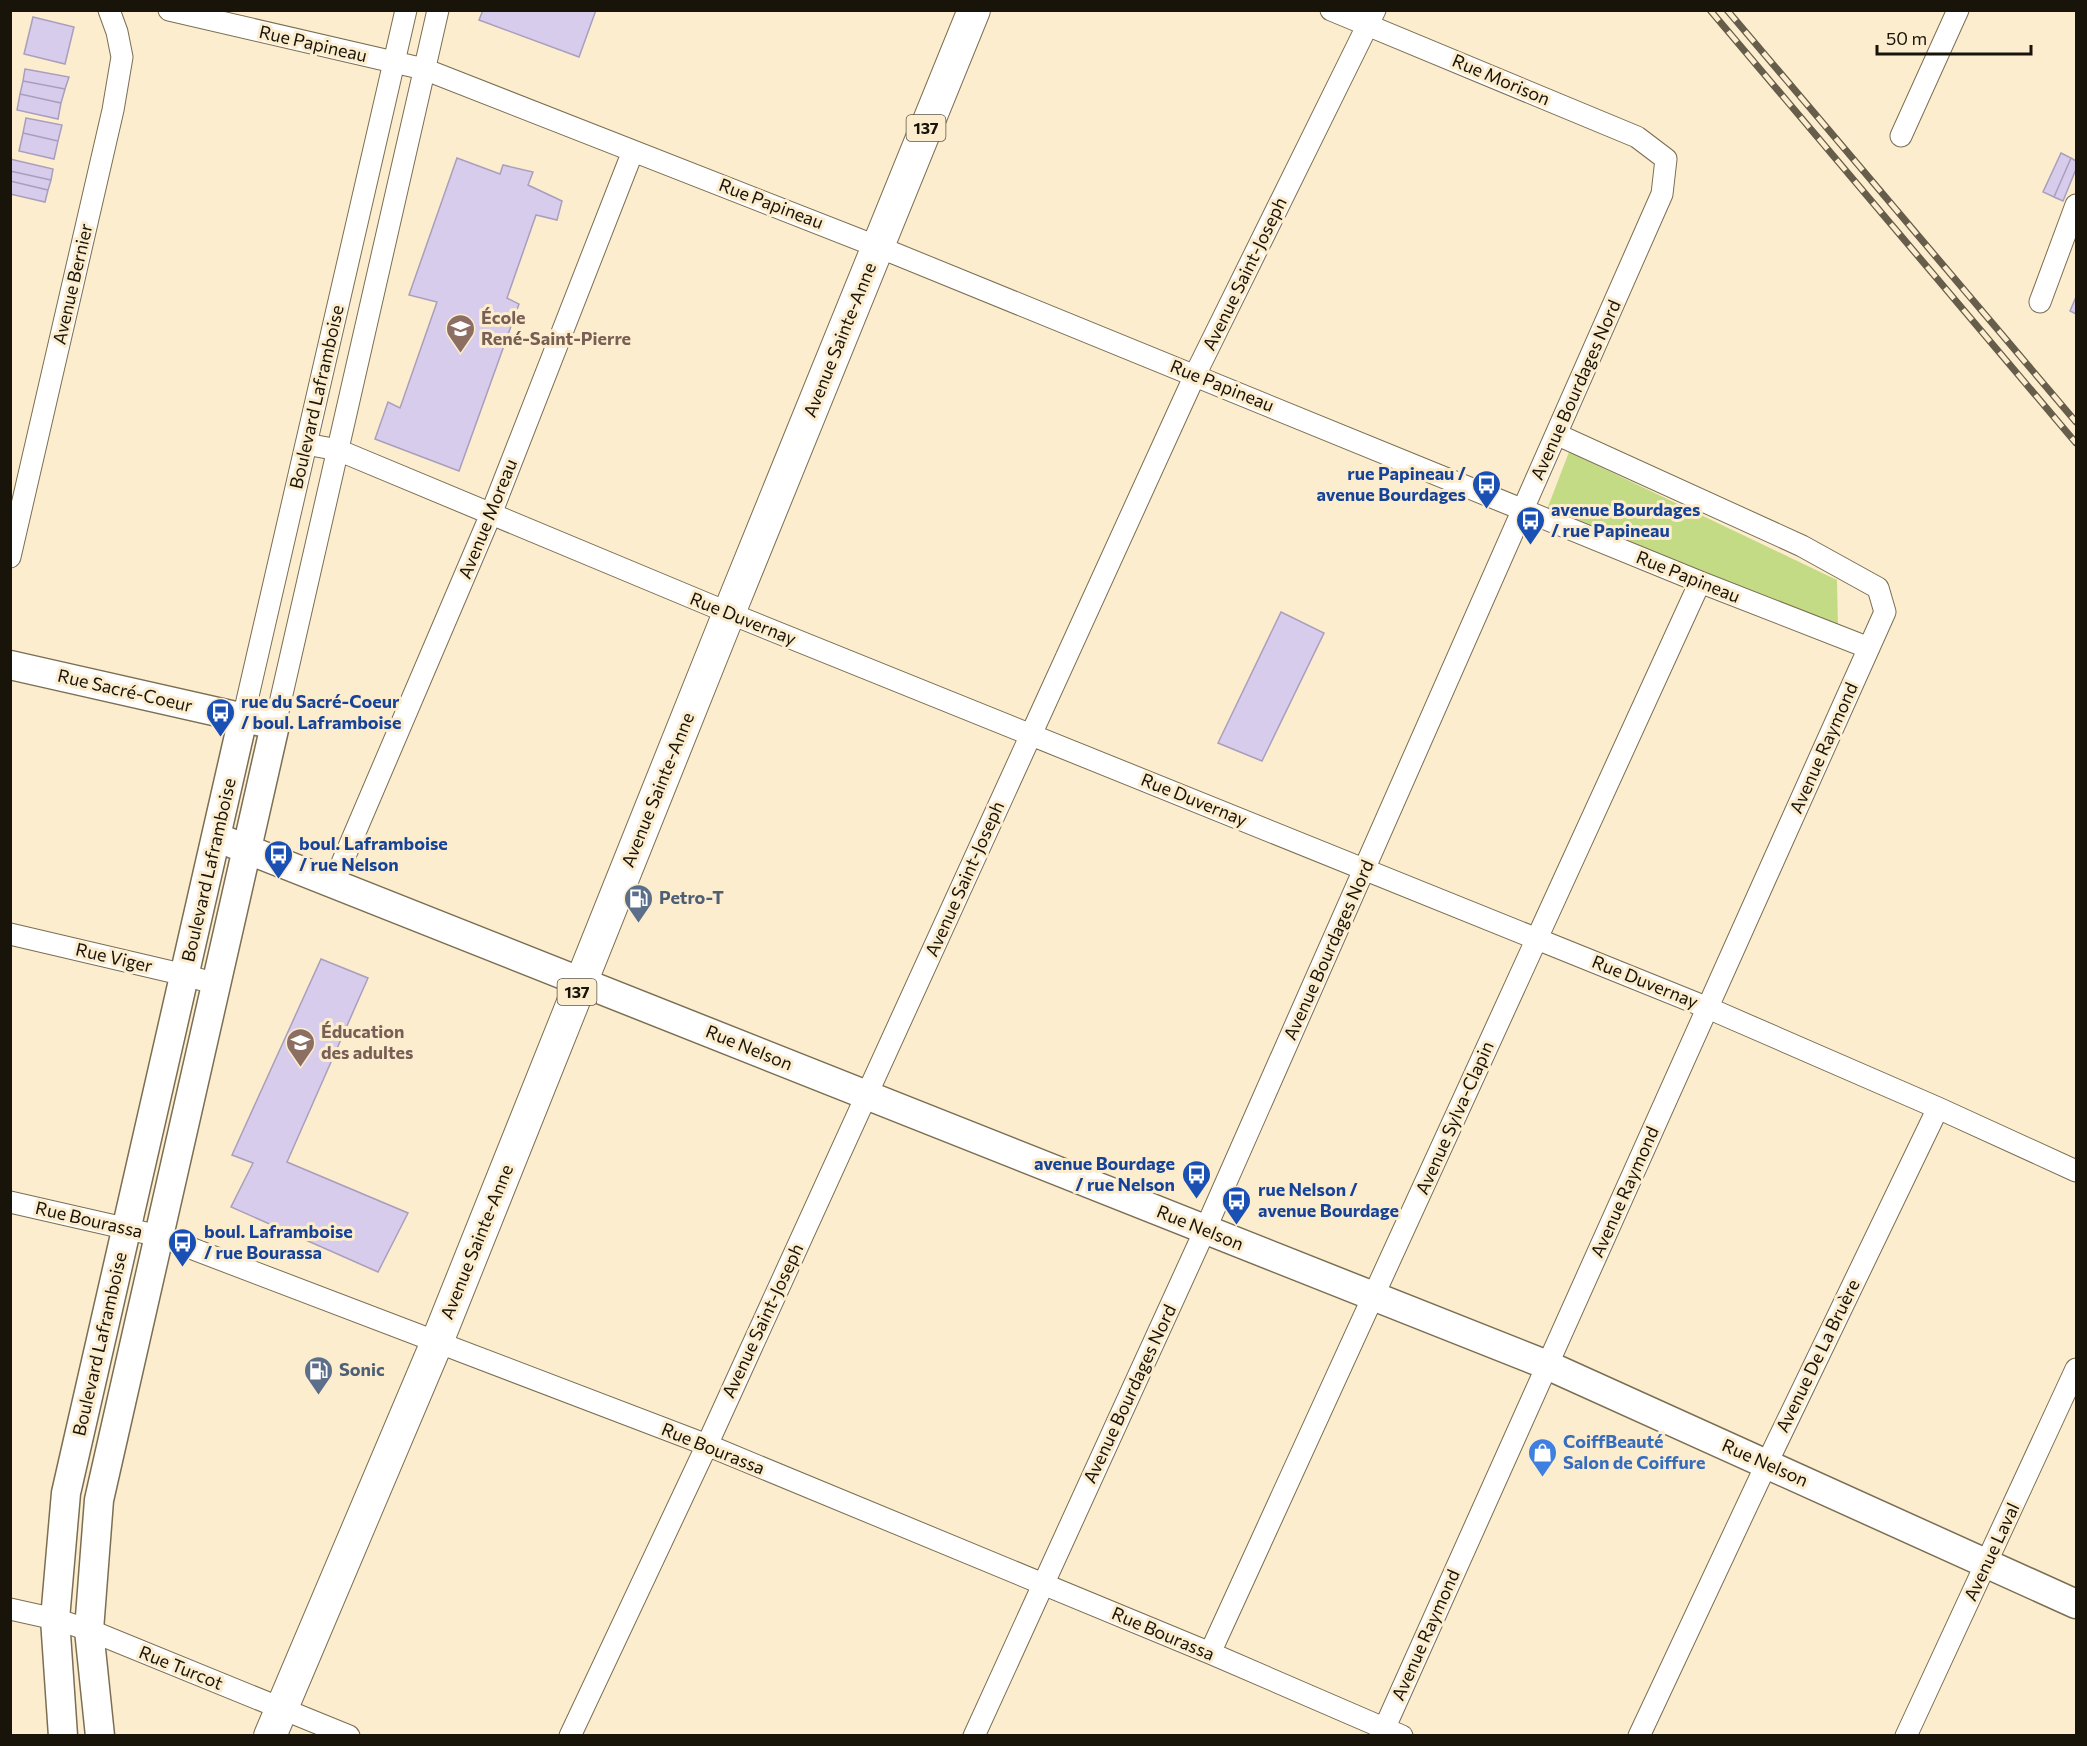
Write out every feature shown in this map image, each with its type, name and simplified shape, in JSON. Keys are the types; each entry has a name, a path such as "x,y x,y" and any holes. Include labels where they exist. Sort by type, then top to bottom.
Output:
{"main road":[{"name":"Avenue Sainte-Anne","path":"276,1722 437,1342 974,10"}],"street":[{"name":"Avenue Bernier","path":"10,556 113,110 122,57 117,32 109,10"},
{"name":"Rue Papineau","path":"169,10 424,69 878,246 1700,582 1869,648"},
{"name":"Boulevard Laframboise","path":"63,1736 55,1619 66,1493 406,10"},
{"name":"Boulevard Laframboise","path":"100,1736 89,1630 99,1500 438,10"},
{"name":"Rue Morison","path":"1331,10 1372,18 1637,137 1666,159"},
{"path":"1901,136 1958,10"},
{"name":"Avenue Saint-Joseph","path":"570,1736 707,1445 1195,375 1372,18"},
{"name":"Avenue Moreau","path":"333,884 491,514 633,151"},
{"name":"Avenue Bourdages Nord","path":"974,1736 1205,1230 1662,194 1666,159"},
{"path":"2040,302 2076,205"},
{"path":"1556,434 1802,546 1878,588 1885,612 1869,648"},
{"name":"Rue Duvernay","path":"306,444 338,450 729,613 1708,1008 2076,1171"},
{"name":"Avenue Sylva-Clapin","path":"1210,1653 1700,582"},
{"name":"Avenue Raymond","path":"1389,1733 1547,1365 1869,648"},
{"name":"Rue Sacré-Coeur","path":"10,665 275,725"},
{"name":"Rue Nelson","path":"216,837 1547,1365 2076,1604"},
{"name":"Rue Viger","path":"10,934 216,984"},
{"name":"Avenue De La Bruère","path":"1640,1736 1767,1463 1938,1108"},
{"name":"Rue Bourassa","path":"10,1202 159,1236 707,1445 1210,1653 1389,1733"},
{"name":"Avenue Laval","path":"1906,1736 2076,1369"},
{"name":"Rue Turcot","path":"10,1609 55,1619 89,1630 276,1722 349,1736"}],"green space":[{"path":"1569,452 1837,580 1838,627 1546,512"}],"building":[{"path":"483,10 596,10 579,57 479,20"},
{"path":"33,17 74,27 65,64 24,54"},
{"path":"25,69 69,77 65,89 23,81"},
{"path":"23,81 65,89 61,103 20,94"},
{"path":"20,94 61,103 58,119 17,110"},
{"path":"26,118 62,125 58,141 23,133"},
{"path":"23,133 58,141 54,159 19,151"},
{"path":"2061,153 2071,158 2054,197 2043,192"},
{"name":"École René-Saint-Pierre","path":"457,158 500,174 503,165 533,172 528,185 562,201 557,220 536,215 507,298 519,304 459,471 375,439 388,402 400,408 437,302 409,295"},
{"path":"2071,158 2076,161 2076,169 2063,201 2054,197"},
{"path":"10,159 53,169 51,180 10,171"},
{"path":"10,171 51,180 48,190 10,181"},
{"path":"10,181 48,190 45,202 10,194"},
{"path":"2076,297 2076,314 2070,311"},
{"path":"1281,612 1324,633 1262,761 1218,743"},
{"name":"Éducation des adultes","path":"321,959 368,978 287,1162 408,1213 378,1272 231,1207 253,1163 232,1155"}],"railway":[{"path":"1710,10 2076,443"},
{"path":"1727,10 2076,422"}],"place":[{"name":"École René-Saint-Pierre","path":"460,354"},
{"name":"rue Papineau / avenue Bourdages","path":"1487,510"},
{"name":"avenue Bourdages / rue Papineau","path":"1530,546"},
{"name":"rue du Sacré-Coeur / boul. Laframboise","path":"220,738"},
{"name":"boul. Laframboise / rue Nelson","path":"278,880"},
{"name":"Petro-T","path":"638,924"},
{"name":"Éducation des adultes","path":"300,1068"},
{"name":"avenue Bourdage / rue Nelson","path":"1196,1200"},
{"name":"rue Nelson / avenue Bourdage","path":"1237,1226"},
{"name":"boul. Laframboise / rue Bourassa","path":"183,1268"},
{"name":"Sonic","path":"318,1396"},
{"name":"CoiffBeauté Salon de Coiffure","path":"1542,1478"}]}
